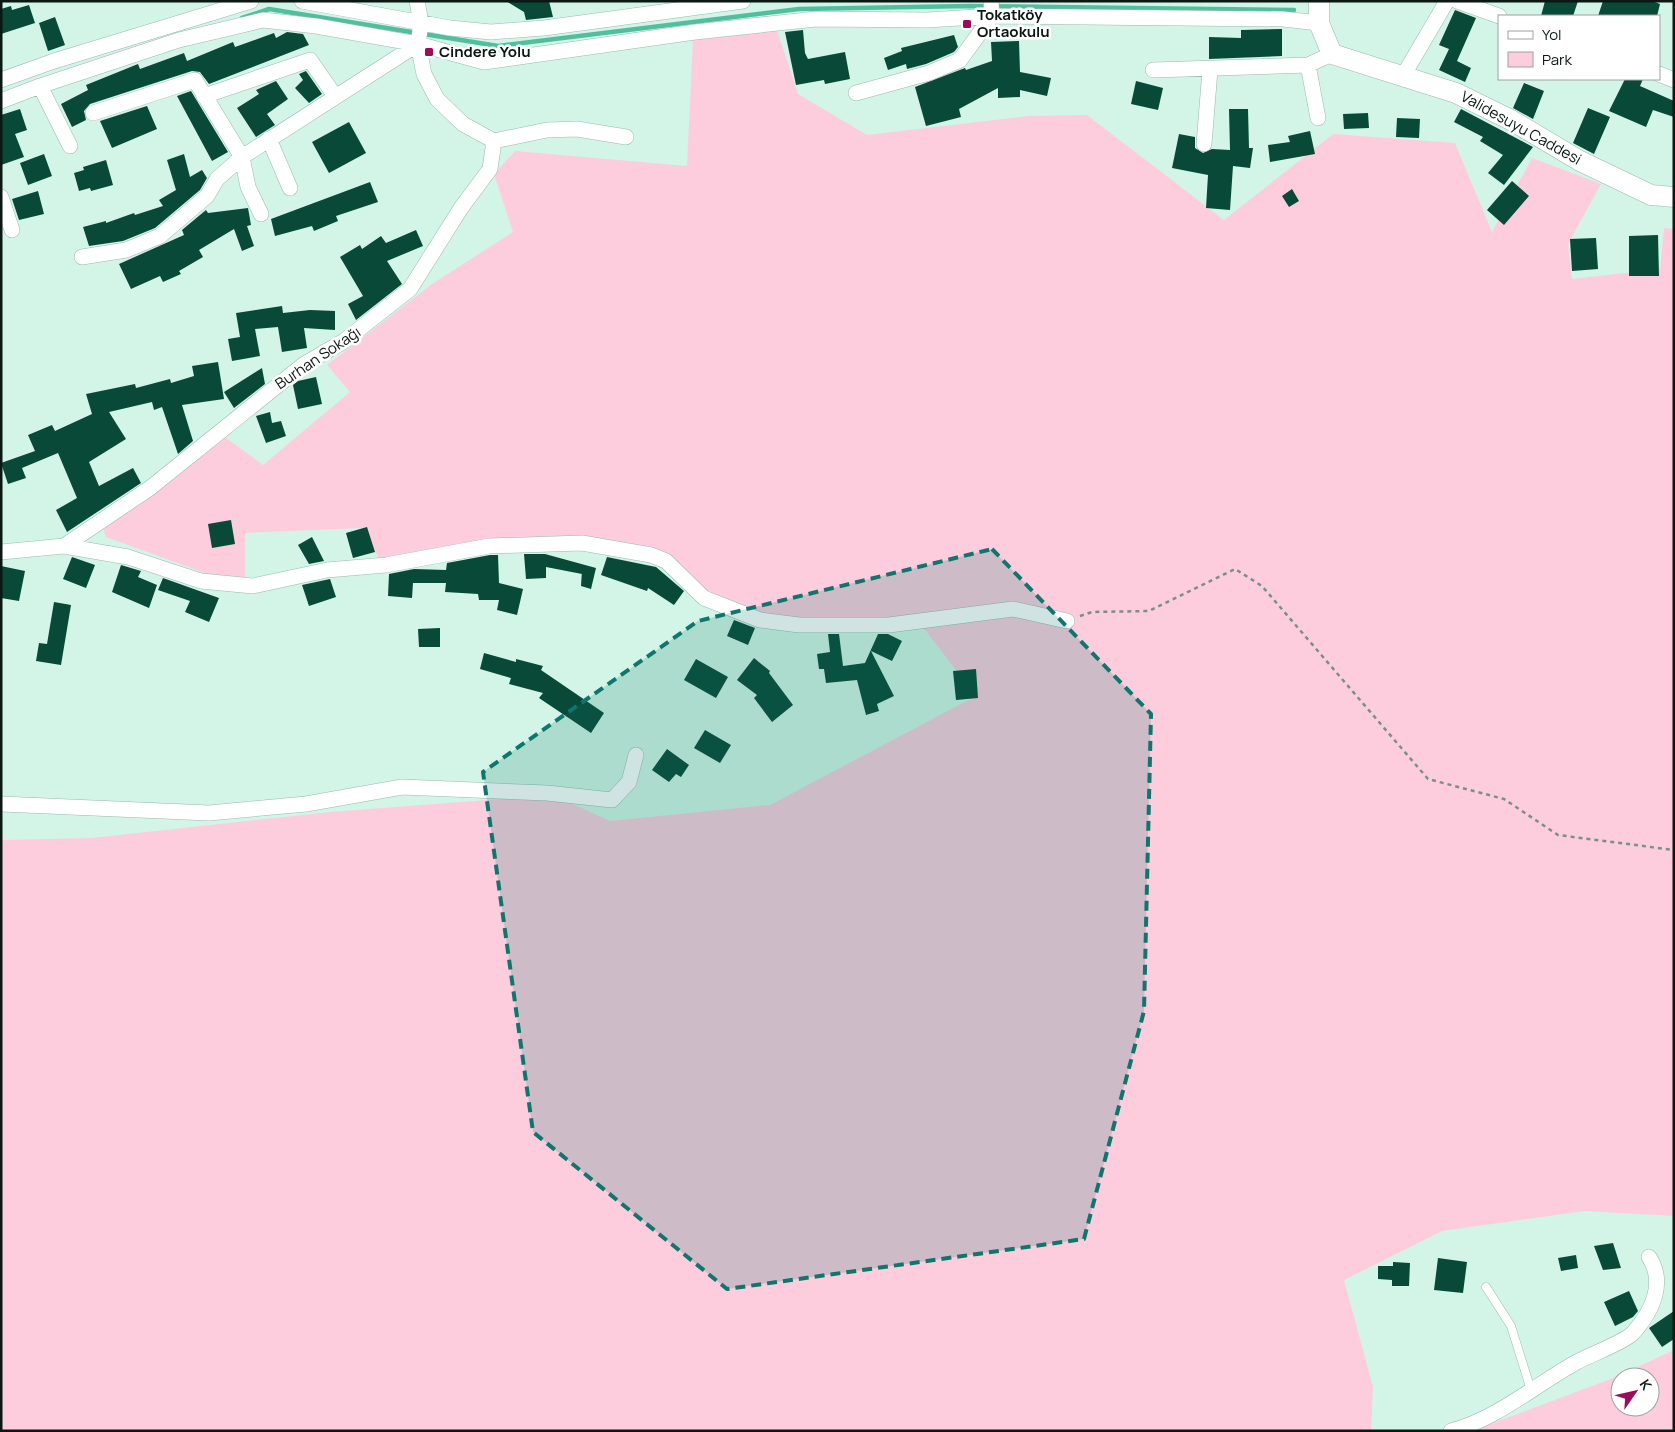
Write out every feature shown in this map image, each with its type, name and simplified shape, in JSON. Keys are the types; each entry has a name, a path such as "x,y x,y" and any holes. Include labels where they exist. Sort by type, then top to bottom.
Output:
{"street":[{"path":"1,80 54,61 251,1"},
{"path":"302,1 421,23 491,32 663,13 708,3 743,1"},
{"path":"417,1 421,23 418,44 424,74 437,99 463,124 494,141 547,130 577,129 626,136"},
{"path":"1153,70 1210,70 1308,65 1332,54 1319,23 1318,1"},
{"path":"1403,76 1447,1"},
{"path":"1457,1 1498,16"},
{"path":"708,3 710,30"},
{"path":"1,102 40,86 180,40 263,20 316,26 418,44 484,62 710,30 816,19 927,20 992,9 1283,19 1319,23"},
{"path":"856,93 929,73 960,60 992,9"},
{"path":"82,257 126,250 160,236 207,196 218,179 242,157 418,44"},
{"name":"Validesuyu Caddesi","path":"1332,54 1456,93 1511,120 1580,161 1651,195 1674,197"},
{"path":"204,96 310,60 335,96"},
{"path":"1308,65 1318,118"},
{"path":"1204,144 1210,70"},
{"path":"1660,74 1674,80"},
{"path":"93,113 195,80 242,157 248,187 261,214"},
{"path":"40,86 70,146"},
{"path":"269,139 290,188"},
{"name":"Burhan Sokağı","path":"64,546 150,488 303,365 344,341 410,288 461,208 490,169 494,141"},
{"path":"1651,195 1674,207"},
{"path":"1,197 12,230"},
{"path":"1,552 64,546 128,557 201,581 253,586 327,570 386,566 489,546 582,543 651,555 666,561 704,598 760,620 798,625 889,625 1013,609 1067,621"},
{"path":"1,804 209,813 306,804 402,787 547,793 612,800 629,782 636,755"},
{"path":"1451,1431 1475,1424 1575,1363 1632,1334 1646,1314 1658,1288 1654,1265 1649,1258"}],"lane":[{"path":"1486,1287 1511,1326 1530,1390"}],"path":[{"path":"1067,621 1092,612 1148,611 1235,569 1262,586 1428,779 1504,799 1558,835 1674,850"}],"highlighted area":[{"path":"992,549 1151,714 1144,1011 1084,1239 727,1289 533,1132 483,772 698,621"}],"green space":[{"path":"777,30 798,94 867,135 1028,116 1087,115 1224,220 1333,134 1455,143 1492,232 1532,158 1601,184 1568,244 1572,279 1660,269 1664,228 1674,229 1674,1216 1585,1211 1442,1231 1344,1280 1373,1387 1371,1431 1,1431 1,840 92,838 330,812 553,795 610,821 770,805 976,696 916,618 746,619 628,549 516,543 379,558 361,528 245,533 245,579 213,576 106,537 101,521 218,432 263,465 350,392 327,365 432,284 513,232 494,174 515,151 687,166 693,39"},
{"path":"1674,1350 1674,1431 1472,1431 1610,1379 1610,1417 1660,1417 1660,1367 1637,1367"}],"building":[{"path":"506,1 549,1 553,17 526,20 524,12"},
{"path":"1545,1 1578,1 1573,15 1541,15"},
{"path":"1603,1 1652,1 1660,4 1657,15 1598,15"},
{"path":"29,5 35,23 1,34 1,9 11,6 12,10"},
{"path":"1455,10 1476,18 1457,61 1471,68 1465,82 1439,70 1449,49 1439,45"},
{"path":"55,17 65,45 48,51 39,23"},
{"path":"1282,29 1282,56 1209,59 1209,37 1241,38 1241,30"},
{"path":"803,30 805,53 808,59 845,52 850,79 825,84 824,80 796,85 785,32"},
{"path":"287,32 303,34 309,45 209,84 200,72 192,71 90,104 84,111 86,120 72,127 61,104 88,90 86,85 138,64 140,69 184,53 187,61 233,42 235,47 274,33 276,38"},
{"path":"954,35 958,47 954,52 926,64 907,69 906,64 888,70 884,58 902,51 901,48"},
{"path":"1019,41 1020,72 1051,78 1047,96 1020,90 1020,97 998,98 998,88 959,109 961,117 926,126 915,87 965,68 966,70 992,61 991,42"},
{"path":"306,71 322,94 309,103 295,88 303,80 299,74"},
{"path":"1624,80 1643,80 1640,86 1674,101 1674,117 1653,110 1646,127 1609,111"},
{"path":"276,81 288,99 267,114 275,125 256,137 237,108 259,94 256,90"},
{"path":"1136,81 1163,88 1158,110 1131,104"},
{"path":"1524,83 1544,91 1533,119 1513,108"},
{"path":"191,91 228,152 212,161 177,96"},
{"path":"147,106 157,129 112,148 100,121"},
{"path":"1588,108 1610,117 1594,154 1573,143"},
{"path":"20,109 27,130 15,134 24,157 1,165 1,115"},
{"path":"1229,109 1248,109 1249,148 1253,148 1250,168 1233,166 1230,210 1206,208 1208,175 1172,168 1179,134 1195,137 1195,148 1203,153 1212,149 1230,150"},
{"path":"1461,109 1533,147 1504,185 1488,173 1503,155 1480,141 1483,137 1454,122"},
{"path":"1368,113 1369,128 1344,129 1343,114"},
{"path":"1397,118 1420,119 1419,138 1396,137"},
{"path":"349,122 366,153 329,173 312,142"},
{"path":"1310,131 1315,154 1270,162 1268,145 1290,142 1288,136"},
{"path":"44,154 52,176 28,185 20,163"},
{"path":"184,154 190,177 202,170 207,178 200,190 155,228 123,241 89,246 83,227 106,221 106,223 134,213 135,215 163,206 159,200 176,190 167,160"},
{"path":"106,160 113,185 91,191 90,188 79,191 74,173 84,170 83,167"},
{"path":"1512,181 1529,196 1504,225 1487,210"},
{"path":"370,182 378,202 336,216 338,221 314,231 312,226 275,236 271,219"},
{"path":"1292,189 1299,201 1289,207 1282,196"},
{"path":"38,191 44,214 19,220 12,199"},
{"path":"248,208 251,225 247,226 254,246 242,251 234,229 199,250 203,257 179,271 181,274 163,282 160,276 131,289 119,264 184,235 182,230 206,210 208,213"},
{"path":"416,230 423,246 387,261 402,284 356,320 348,304 363,296 340,257 360,245 362,249 381,236 386,243"},
{"path":"1658,235 1659,276 1629,276 1629,236"},
{"path":"1596,238 1598,269 1572,271 1570,239"},
{"path":"282,306 283,313 310,310 335,311 335,330 304,328 307,348 282,352 278,327 255,329 260,356 232,361 228,339 240,337 236,313"},
{"path":"218,362 224,399 182,405 193,441 178,454 162,407 154,410 152,402 109,412 126,439 89,462 99,486 133,468 141,483 67,532 56,510 77,498 58,453 22,468 26,478 8,484 1,463 35,451 28,435 52,425 55,431 92,414 86,394 135,384 136,388 170,379 171,383 194,376 192,366"},
{"path":"262,368 265,384 234,408 224,392"},
{"path":"316,377 322,404 298,409 293,385 298,381"},
{"path":"270,412 272,423 281,421 286,436 266,443 256,416"},
{"path":"231,520 235,544 212,548 208,524"},
{"path":"367,527 375,552 353,558 346,533"},
{"path":"312,537 324,561 309,564 298,545"},
{"path":"524,554 545,554 596,568 591,589 581,586 582,574 546,567 546,578 526,579"},
{"path":"498,555 499,583 523,589 517,615 497,610 499,600 479,600 478,594 445,592 446,583 413,583 412,598 388,596 389,574 414,569 446,570 447,563"},
{"path":"72,557 95,565 86,588 63,579"},
{"path":"607,557 656,567 684,591 674,605 648,588 647,591 601,575"},
{"path":"121,565 141,571 138,577 157,585 149,608 112,592"},
{"path":"1,566 25,571 19,601 1,598"},
{"path":"163,578 219,598 209,622 185,612 190,601 158,590"},
{"path":"330,579 336,597 309,606 302,585"},
{"path":"54,602 71,605 61,665 36,661 39,643 47,644"},
{"path":"734,620 755,628 748,645 727,636"},
{"path":"440,628 440,647 419,647 418,629"},
{"path":"828,634 839,634 843,666 865,663 878,634 888,634 902,641 892,661 871,651 894,696 877,704 879,711 866,715 857,680 826,683 824,669 819,669 817,654 830,652"},
{"path":"484,653 516,662 516,659 543,666 541,670 604,713 591,733 539,698 543,693 509,684 511,678 480,669"},
{"path":"754,658 770,671 769,673 793,705 772,722 754,698 757,695 737,680"},
{"path":"696,659 728,677 716,698 684,680"},
{"path":"976,669 978,698 956,700 953,671"},
{"path":"705,730 731,745 720,763 694,748"},
{"path":"667,749 689,765 681,777 676,774 669,782 652,770"},
{"path":"1613,1243 1621,1268 1603,1270 1594,1246"},
{"path":"1576,1255 1578,1268 1561,1271 1558,1258"},
{"path":"1438,1258 1467,1262 1463,1293 1434,1290"},
{"path":"1393,1262 1410,1263 1409,1286 1392,1286 1392,1280 1378,1279 1378,1266 1393,1266"},
{"path":"1629,1291 1638,1311 1633,1317 1615,1326 1604,1302"},
{"path":"1674,1311 1674,1339 1662,1347 1649,1328"}],"waterway":[{"path":"242,18 269,9 498,46 799,9 969,6 1294,10"}],"place":[{"name":"Tokatköy Ortaokulu","path":"967,24"},
{"name":"Cindere Yolu","path":"429,52"}]}
